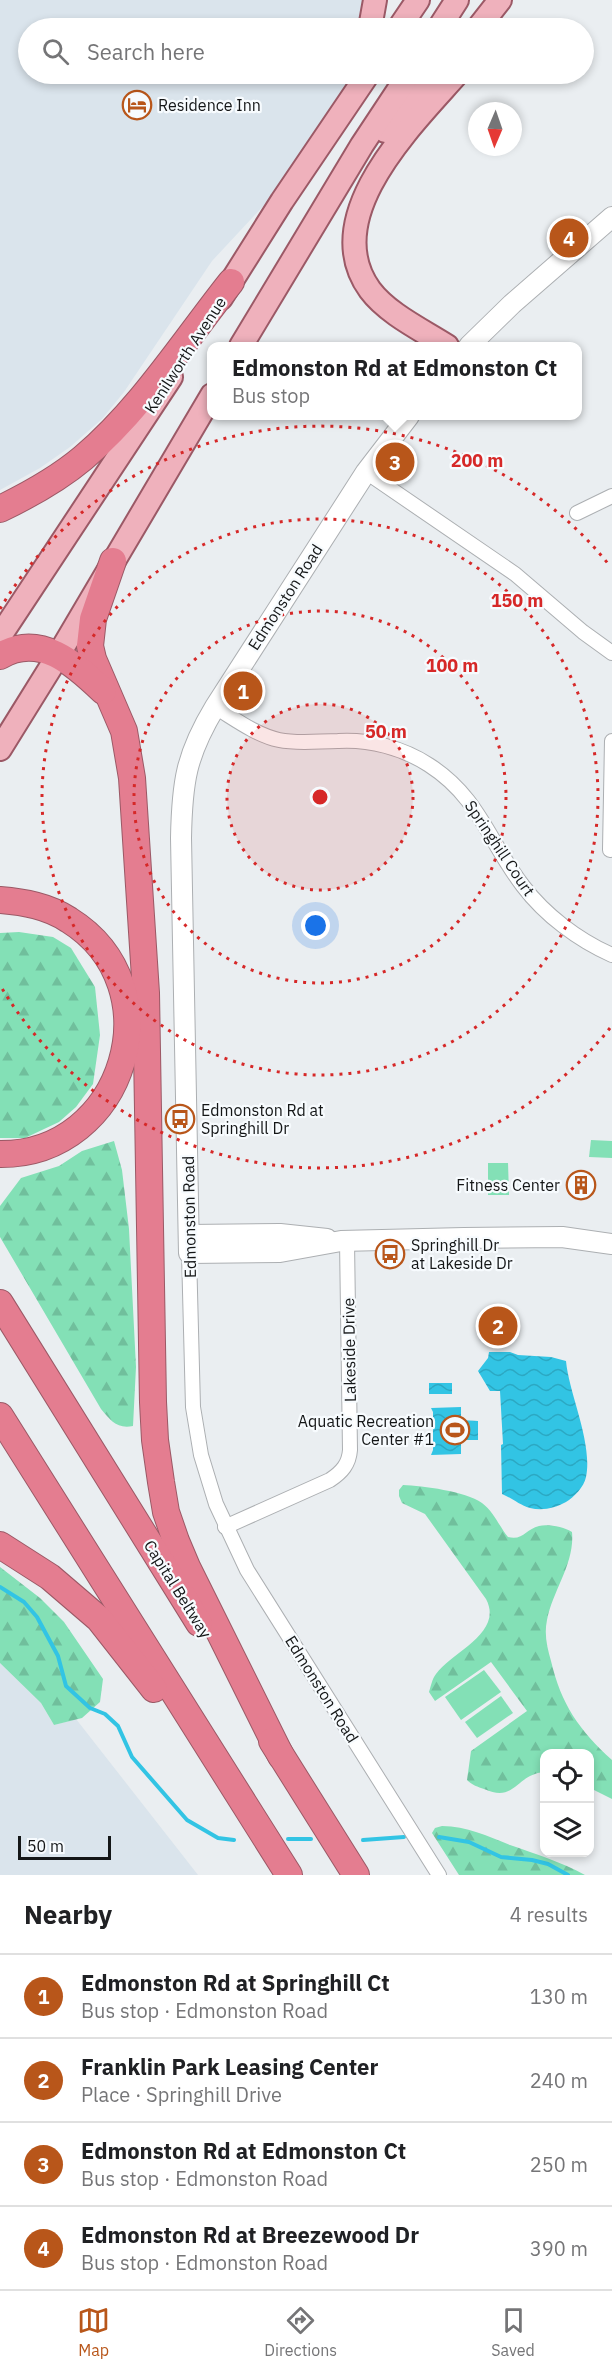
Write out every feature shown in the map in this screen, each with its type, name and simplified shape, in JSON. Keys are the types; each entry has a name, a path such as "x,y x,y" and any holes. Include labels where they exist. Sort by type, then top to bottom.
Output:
{"highway":[{"path":"0,508 52,479 81,459 108,434 128,414 231,282"},
{"path":"113,561 93,619 90,646 93,659 119,715 129,751 146,993 153,1402 161,1482 166,1512 187,1567 281,1756"},
{"path":"0,656 8,651 25,647 41,648 59,654 88,676 112,699"},
{"path":"0,900 23,902 45,908 69,919 88,934 104,953 117,974 128,1021 127,1044 122,1067 113,1088 80,1127 58,1141 34,1150 0,1154"},
{"name":"Capital Beltway","path":"0,1303 356,1875"},
{"path":"0,1416 289,1875"},
{"path":"0,1545 50,1577 99,1619 265,1838"}],"main road":[{"path":"372,18 375,0"},
{"path":"406,18 418,0"},
{"path":"445,18 457,0"},
{"path":"486,18 501,0"},
{"path":"504,18 518,0"},
{"path":"320,146 347,84"},
{"name":"Kenilworth Avenue","path":"0,636 158,398 361,84"},
{"path":"243,342 324,207 403,84"},
{"path":"324,207 399,114 428,84"},
{"path":"441,342 391,310 375,296 358,267 354,237 358,212 378,173 411,126 448,84"},
{"path":"0,748 59,654 207,403"}],"street":[{"path":"474,342 512,304 612,217"},
{"name":"Edmonston Road","path":"406,420 366,472 215,707 194,744 182,793 192,1386 196,1427 208,1482 225,1527 247,1570 439,1875"},
{"path":"366,472 515,574 612,653"},
{"path":"577,513 612,496"},
{"name":"Springhill Court","path":"215,707 254,730 279,740 361,741 403,752 427,763 453,784 474,807 514,874 532,896 573,933 612,955"},
{"path":"610,850 612,741"},
{"path":"189,1244 280,1234 344,1241 549,1236 612,1244"},
{"name":"Lakeside Drive","path":"225,1527 330,1480 348,1462 350,1450 344,1241"}],"shaded area":[{"path":"0,0 375,0 372,18 18,18 18,84 347,84 320,145 212,261 124,392 102,419 70,447 40,468 0,490"},
{"path":"0,1663 41,1703 54,1725 76,1719 198,1875 0,1875"}],"green space":[{"path":"19,932 53,937 71,948 95,987 100,1035 93,1084 76,1107 59,1122 25,1138 0,1138 0,933"},
{"path":"591,1140 612,1141 612,1158 589,1157"},
{"path":"114,1141 122,1170 129,1229 136,1367 133,1426 127,1427 115,1423 101,1409 0,1237 0,1206 21,1178 59,1166 82,1151"},
{"path":"488,1163 508,1163 509,1195 488,1195"},
{"path":"403,1485 421,1487 444,1490 475,1499 490,1511 508,1537 521,1536 543,1525 560,1527 572,1532 567,1566 547,1620 546,1640 555,1676 566,1703 581,1727 612,1760 612,1799 594,1790 594,1749 540,1749 540,1773 534,1774 503,1793 473,1785 467,1780 471,1751 527,1711 491,1662 435,1701 429,1692 436,1674 443,1666 482,1632 488,1622 490,1611 486,1599 425,1514 402,1503 399,1490"},
{"path":"0,1567 40,1598 64,1622 103,1679 100,1702 82,1718 54,1725 41,1703 0,1663"},
{"path":"484,1670 501,1692 461,1720 445,1697"},
{"path":"501,1696 513,1713 477,1738 465,1722"},
{"path":"442,1826 477,1832 558,1862 585,1875 459,1875 432,1833 435,1828"}],"water":[{"path":"489,1352 510,1352 566,1361 584,1434 587,1464 583,1484 572,1497 562,1504 535,1509 502,1494 501,1445 503,1444 500,1391 490,1391 478,1371 488,1358"},
{"path":"429,1383 452,1383 452,1394 429,1394"},
{"name":"Aquatic Recreation Center #1","path":"461,1407 461,1420 478,1421 478,1440 461,1440 461,1454 431,1455 433,1412 431,1408"}],"waterway":[{"path":"0,1587 24,1602 37,1617 58,1656 66,1686 90,1708 105,1714 118,1726 132,1757 187,1820 218,1838 234,1840"},
{"path":"363,1840 404,1837"},
{"path":"439,1837 469,1842 501,1857 548,1864 568,1875"},
{"path":"288,1839 311,1839"}],"place":[{"name":"Residence Inn","path":"137,105"},
{"name":"Edmonston Rd at Breezewood Dr","path":"569,238"},
{"name":"Edmonston Rd at Edmonston Ct","path":"395,462"},
{"name":"Edmonston Rd at Springhill Ct","path":"243,691"},
{"name":"Edmonston Rd at Springhill Dr","path":"180,1119"},
{"name":"Fitness Center","path":"581,1185"},
{"name":"Springhill Dr at Lakeside Dr","path":"390,1254"},
{"name":"Franklin Park Leasing Center","path":"498,1326"},
{"name":"Aquatic Recreation Center #1","path":"455,1430"}]}
